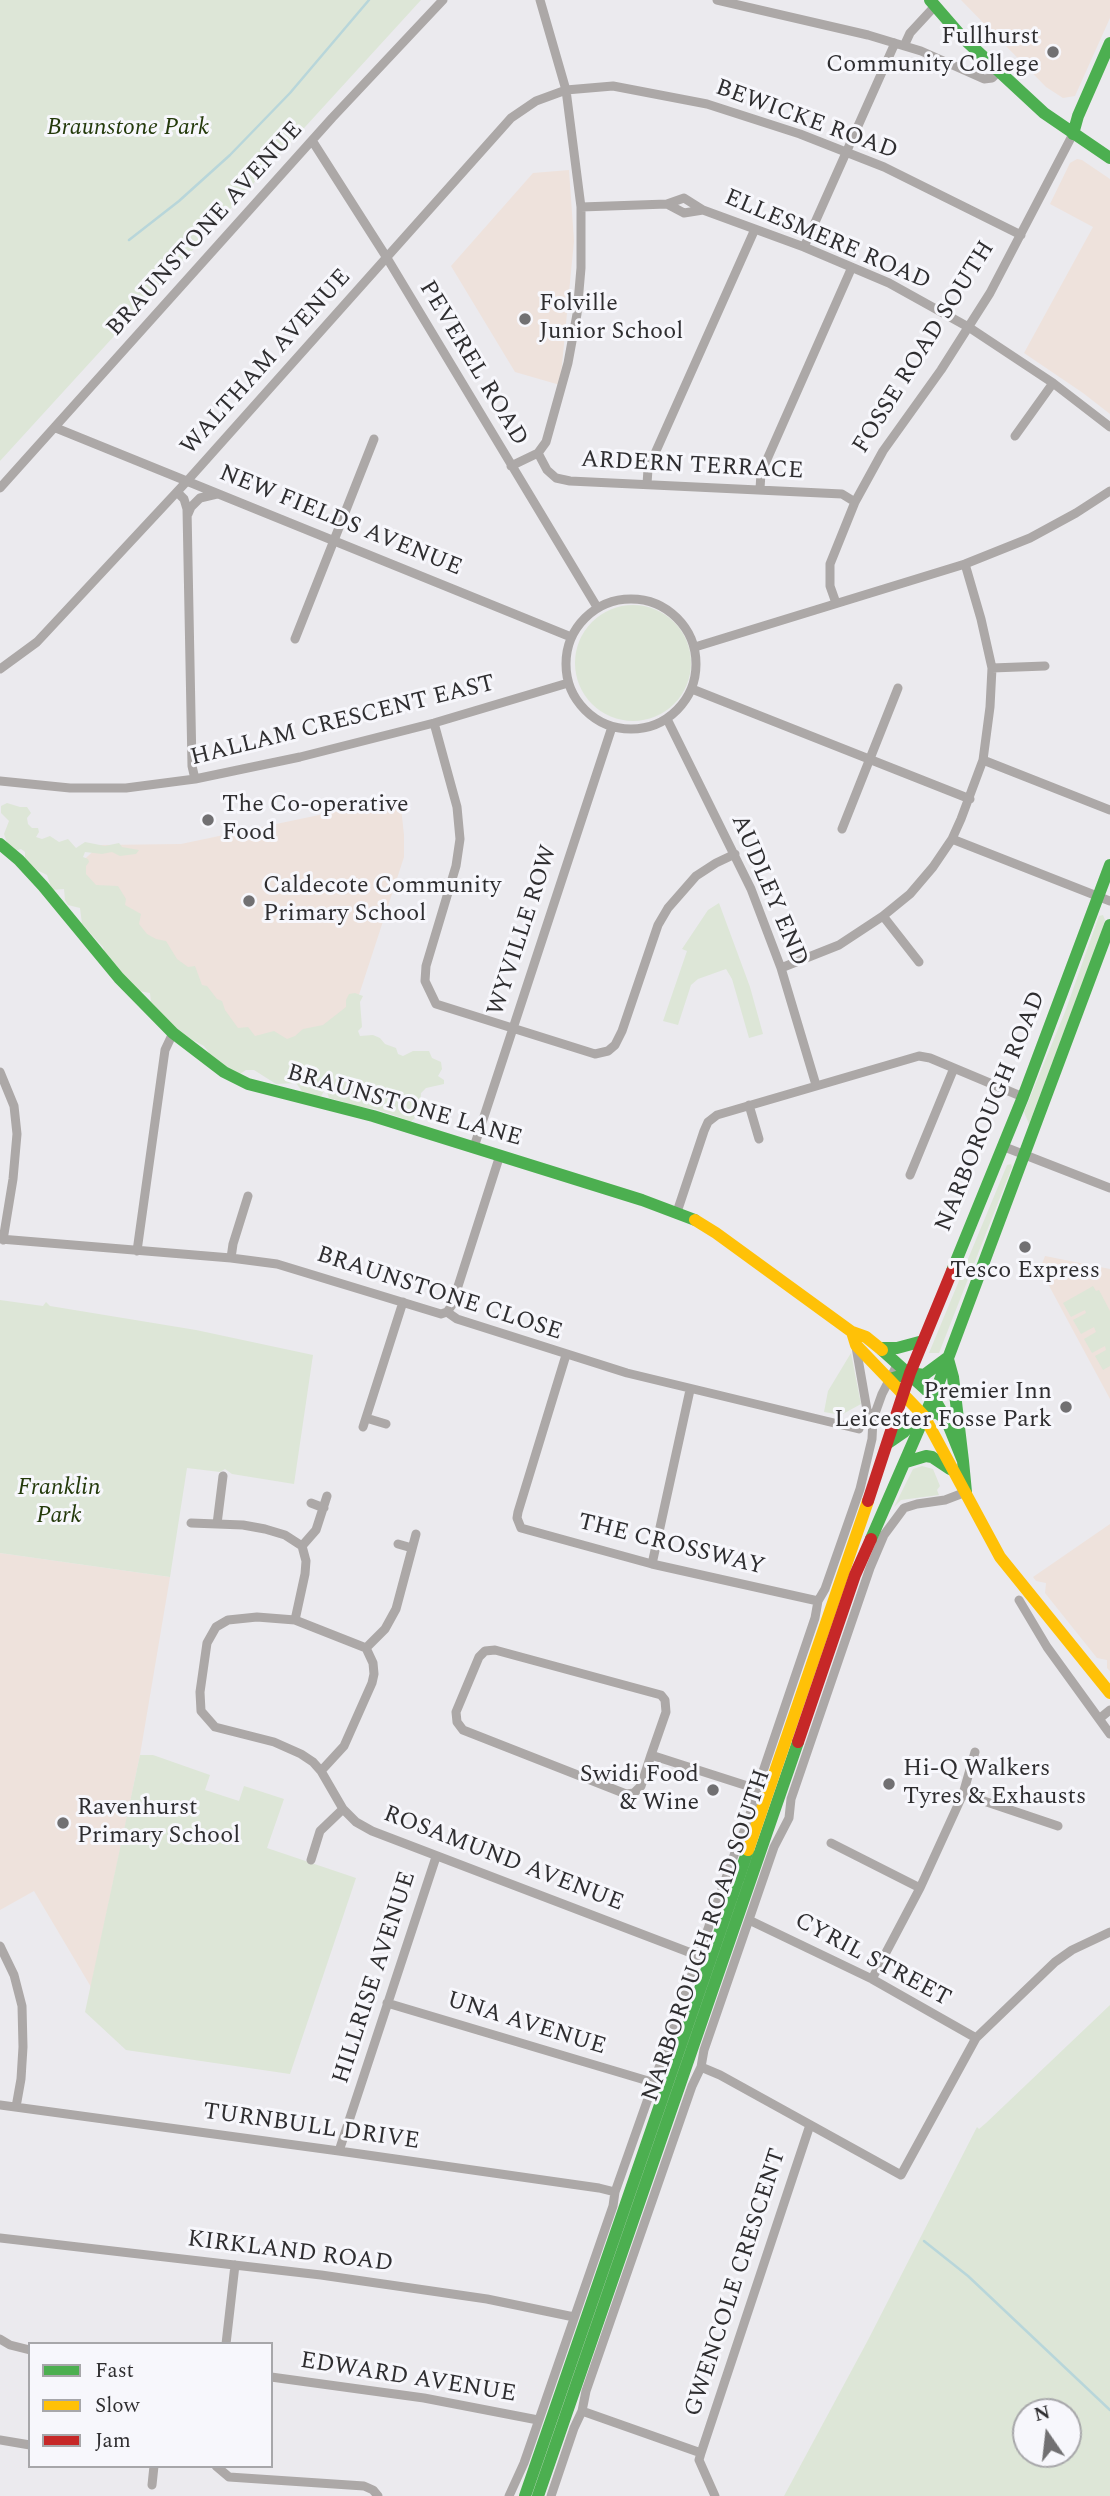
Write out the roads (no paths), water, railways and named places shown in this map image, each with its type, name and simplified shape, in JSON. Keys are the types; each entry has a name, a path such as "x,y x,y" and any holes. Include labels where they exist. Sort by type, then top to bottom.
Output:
{"main road":[{"path":"932,3 998,72 1044,113 1110,158"},
{"name":"FOSSE ROAD SOUTH","path":"1073,134 1078,116 1110,43"},
{"name":"BRAUNSTONE LANE","path":"0,844 19,860 119,978 173,1033 202,1057 248,1084 373,1116 677,1212 716,1233 852,1332 866,1336 897,1365 910,1373 932,1395 946,1419 963,1461"},
{"name":"NARBOROUGH ROAD","path":"910,1373 1104,899 1110,865"},
{"name":"NARBOROUGH ROAD","path":"932,1395 1110,925"},
{"path":"852,1332 856,1345 924,1416 1000,1557 1110,1693"},
{"path":"880,1348 897,1348 923,1341"},
{"path":"890,1379 910,1373 924,1375 947,1358 953,1377 966,1492"},
{"name":"NARBOROUGH ROAD SOUTH","path":"524,2496 910,1373"},
{"name":"NARBOROUGH ROAD SOUTH","path":"538,2496 855,1575 906,1462 932,1395"},
{"path":"888,1443 904,1432 912,1422 924,1416 936,1412 946,1419"},
{"path":"906,1462 926,1456 932,1457 954,1471"}],"street":[{"name":"BRAUNSTONE AVENUE","path":"0,488 443,0"},
{"path":"510,466 538,453 546,442 568,363 578,314 581,268 581,207 566,90 540,0"},
{"path":"717,0 824,24 921,51 984,79 992,78 998,72"},
{"path":"804,247 900,45 932,3"},
{"name":"BEWICKE ROAD","path":"566,90 613,86 707,104 800,134 884,167 1021,235"},
{"name":"WALTHAM AVENUE","path":"0,669 37,642 177,492 512,118 536,101 566,90"},
{"name":"FOSSE ROAD SOUTH","path":"836,603 830,586 830,564 855,502 883,451 970,328 1073,134"},
{"name":"PEVEREL ROAD","path":"313,142 387,258 597,607"},
{"name":"ELLESMERE ROAD","path":"581,207 667,204 684,198 703,210 804,247 889,283 970,328 1054,383 1110,427"},
{"path":"647,484 648,469 755,229"},
{"path":"761,489 761,472 852,267"},
{"path":"1015,436 1054,383"},
{"name":"NEW FIELDS AVENUE","path":"56,428 571,637"},
{"path":"295,639 374,439"},
{"name":"ARDERN TERRACE","path":"538,453 547,470 556,478 570,481 842,494 855,502"},
{"path":"695,647 965,564 1030,538 1110,491"},
{"path":"177,492 184,499 187,516 192,766 195,779"},
{"path":"187,516 200,498 219,494"},
{"path":"780,968 839,945 883,916 910,894 952,839 970,799 983,760 992,668 965,564"},
{"path":"623,598 652,601 681,620 695,647 697,668 692,689 681,707 667,719 652,726 628,730 612,727 588,714 568,684 565,661 571,637 584,617 597,607 623,598"},
{"path":"992,668 1045,666"},
{"name":"HALLAM CRESCENT EAST","path":"0,781 70,788 126,788 195,779 300,757 434,723 568,684"},
{"path":"842,829 898,688"},
{"path":"692,689 970,799"},
{"name":"AUDLEY END","path":"667,719 735,854 780,968 816,1085"},
{"path":"434,723 457,807 460,839 456,866 426,966 425,981 436,1004 594,1054 608,1051 615,1045 622,1031 658,925 668,908 696,876 735,854"},
{"name":"WYVILLE ROW","path":"474,1147 612,727"},
{"path":"983,760 1110,810"},
{"path":"952,839 1104,899"},
{"path":"883,916 919,962"},
{"path":"137,1251 165,1050 173,1033"},
{"path":"677,1212 708,1122 717,1115 919,1056 1023,1097"},
{"path":"910,1175 954,1068"},
{"path":"0,1072 14,1107 17,1135 13,1179 1,1240"},
{"path":"749,1105 759,1139"},
{"path":"1002,1146 1110,1188"},
{"path":"447,1312 452,1305 500,1155"},
{"path":"231,1258 248,1196"},
{"name":"BRAUNSTONE CLOSE","path":"1,1240 277,1264 441,1314 447,1312 457,1320 566,1355 690,1390 859,1429"},
{"path":"386,1424 365,1422 403,1302"},
{"name":"NARBOROUGH ROAD SOUTH","path":"856,1345 867,1410 873,1419"},
{"name":"THE CROSSWAY","path":"566,1355 518,1512 518,1523 525,1530 652,1564 818,1601"},
{"name":"NARBOROUGH ROAD SOUTH","path":"509,2496 524,2463 613,2206 615,2192 747,1825 816,1618 818,1601 825,1590 866,1468 873,1419 897,1365"},
{"path":"652,1564 690,1390"},
{"path":"217,1524 223,1476"},
{"name":"NARBOROUGH ROAD SOUTH","path":"551,2496 692,2086 701,2067 704,2050 774,1847 789,1818 791,1799 884,1535 904,1508 946,1500 966,1492"},
{"path":"302,1546 316,1530 327,1496"},
{"name":"NARBOROUGH ROAD SOUTH","path":"847,1525 867,1500"},
{"path":"311,1503 324,1508"},
{"path":"191,1523 265,1529 285,1535 302,1546 306,1561 305,1574 295,1620"},
{"path":"321,1771 341,1752 372,1683 373,1663 366,1648 385,1629 396,1609 416,1534"},
{"path":"398,1544 412,1548"},
{"path":"1019,1600 1047,1647 1110,1734"},
{"name":"ROSAMUND AVENUE","path":"366,1648 295,1620 257,1617 228,1620 216,1627 207,1643 200,1692 201,1711 215,1727 283,1746 301,1754 321,1771 343,1809 356,1822 372,1831 699,1956"},
{"path":"490,1649 661,1695 665,1700 666,1712 651,1755 641,1786 634,1793 626,1794 463,1730 457,1722 456,1712 479,1657 490,1649"},
{"path":"1098,1719 1110,1710"},
{"path":"872,1979 920,1888 963,1794 975,1752"},
{"path":"651,1755 757,1789"},
{"path":"963,1794 1058,1826"},
{"path":"311,1860 320,1831 343,1809"},
{"path":"831,1843 920,1888"},
{"name":"HILLRISE AVENUE","path":"339,2151 436,1857"},
{"name":"CYRIL STREET","path":"749,1920 872,1979 976,2038"},
{"path":"701,2067 901,2175 976,2038 1055,1962 1110,1932"},
{"path":"0,1946 14,1975 22,2006 23,2047 16,2106"},
{"name":"UNA AVENUE","path":"387,2003 655,2083"},
{"name":"TURNBULL DRIVE","path":"0,2105 615,2192"},
{"name":"GWENCOLE CRESCENT","path":"715,2496 699,2460 810,2125"},
{"name":"KIRKLAND ROAD","path":"0,2238 235,2265 487,2299 574,2317"},
{"path":"226,2342 235,2265"},
{"path":"0,2339 10,2346 28,2350"},
{"name":"EDWARD AVENUE","path":"273,2377 424,2398 538,2420"},
{"name":"GWENCOLE CRESCENT","path":"582,2411 701,2453"},
{"path":"0,2440 28,2445"},
{"path":"152,2485 153,2468"},
{"path":"218,2468 229,2477 364,2486 378,2496"}],"waterway":[{"path":"129,240 179,201 230,155 290,93 369,0"},
{"path":"924,2241 968,2276 1110,2410"}],"place":[{"name":"Fullhurst Community College","path":"1053,52"},
{"name":"Folville Junior School","path":"525,319"},
{"name":"The Co-operative Food","path":"208,820"},
{"name":"Caldecote Community Primary School","path":"249,901"},
{"name":"Tesco Express","path":"1025,1247"},
{"name":"Premier Inn Leicester Fosse Park","path":"1066,1407"},
{"name":"Hi-Q Walkers Tyres & Exhausts","path":"889,1784"},
{"name":"Swidi Food & Wine","path":"713,1790"},
{"name":"Ravenhurst Primary School","path":"63,1823"}],"park label":[{"name":"Braunstone Park","path":"128,129"},
{"name":"Franklin Park","path":"59,1503"}]}
